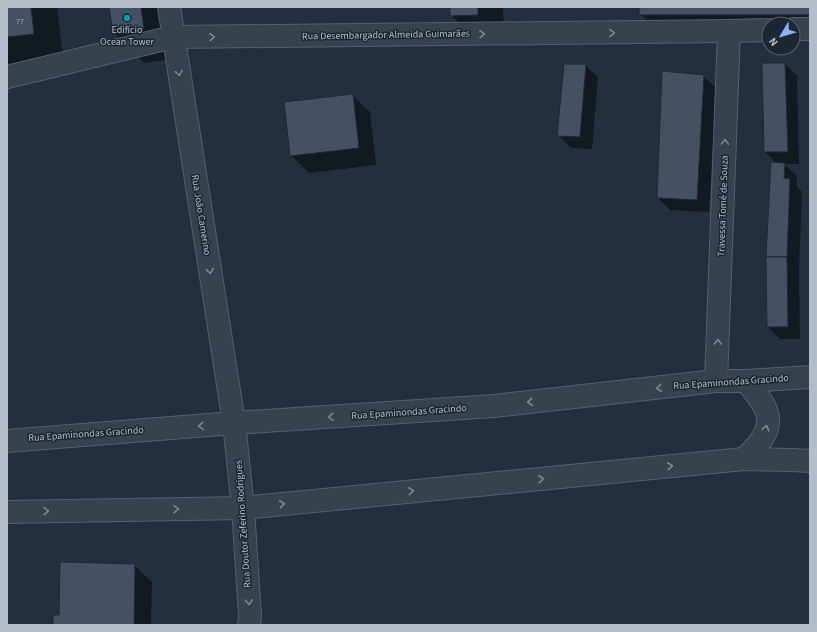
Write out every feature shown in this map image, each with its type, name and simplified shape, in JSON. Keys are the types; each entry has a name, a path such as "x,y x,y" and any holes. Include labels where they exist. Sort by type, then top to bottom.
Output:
{"street":[{"name":"Rua João Camerino","path":"169,7 234,423"},
{"name":"Rua Desembargador Almeida Guimarães","path":"7,77 173,37 729,32 761,30"},
{"name":"Travessa Tomé de Souza","path":"716,381 729,32"},
{"name":"Rua Epaminondas Gracindo","path":"7,441 234,423 494,406 716,381 746,381 810,377"},
{"path":"744,459 759,443 768,429 768,415 760,399 746,381"},
{"name":"Rua Doutor Zeferino Rodrigues","path":"234,423 243,508 250,615 249,625"},
{"path":"7,512 243,508 744,459 810,461"}],"building":[{"path":"7,7 31,7 34,34 7,37"},
{"name":"Edifício Ocean Tower","path":"109,7 141,7 144,29 113,33"},
{"path":"450,7 478,7 478,15 450,16"},
{"path":"639,7 810,7 810,15 639,15"},
{"path":"762,63 785,63 788,152 764,152"},
{"path":"564,64 586,64 580,137 557,136"},
{"path":"662,71 704,75 697,200 657,198"},
{"path":"353,94 359,148 290,156 284,102"},
{"path":"771,162 785,163 784,178 790,179 787,257 766,257"},
{"path":"766,257 787,257 788,327 767,327"},
{"path":"60,562 135,564 134,625 53,625 53,615 59,615"}],"place":[{"name":"Edifício Ocean Tower","path":"127,18"}]}
